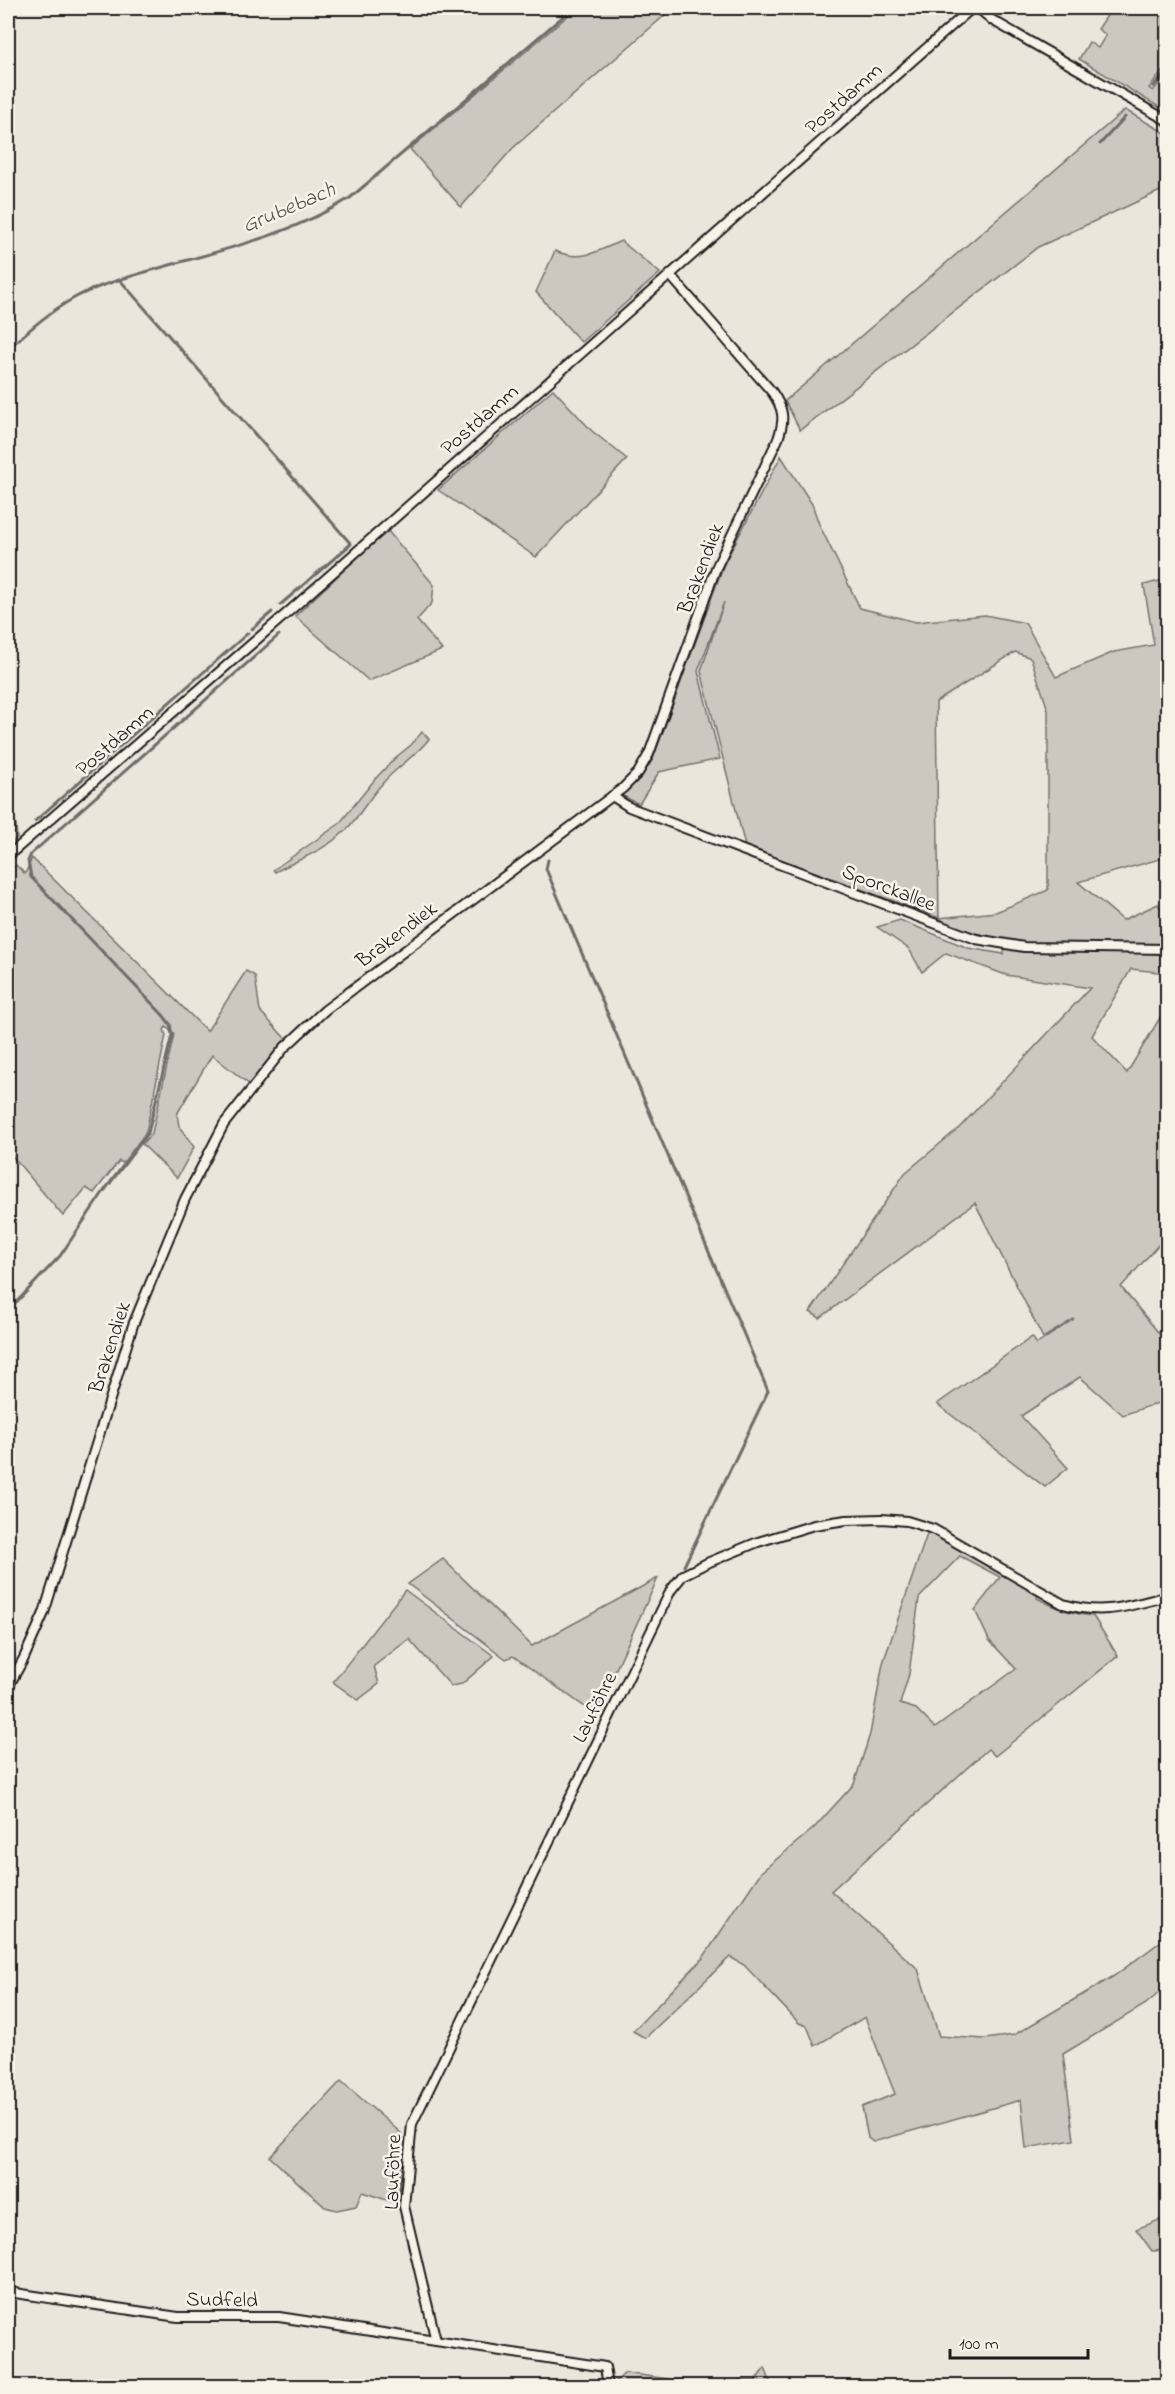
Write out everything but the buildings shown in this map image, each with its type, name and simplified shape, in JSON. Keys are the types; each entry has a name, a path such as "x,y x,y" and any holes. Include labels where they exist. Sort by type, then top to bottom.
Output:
{"street":[{"name":"Postdamm","path":"8,856 972,8"},
{"path":"978,8 992,20 1167,121"},
{"name":"Brakendiek","path":"8,1687 24,1659 44,1613 133,1325 185,1198 224,1125 284,1048 325,1010 612,796 638,773 649,754 716,568 778,439 783,421 781,405 772,392 669,275"},
{"name":"Sporckallee","path":"612,796 629,807 976,939 1024,947 1167,949"},
{"name":"Lauföhre","path":"436,2342 404,2206 412,2124 671,1590 683,1575 758,1542 794,1530 846,1520 882,1519 907,1521 933,1529 1063,1604 1085,1610 1116,1608 1167,1596"},
{"name":"Sudfeld","path":"8,2292 178,2317 279,2318 605,2367 608,2386"}],"shaded area":[{"path":"577,8 673,8 513,148 461,207 410,149"},
{"path":"1112,8 1167,8 1167,66 1149,88 1153,91 1167,74 1167,112 1079,59 1089,42 1098,48 1106,35 1098,29"},
{"path":"1125,110 1167,134 1167,188 1038,247 800,430 785,401"},
{"path":"621,241 660,273 581,342 536,292 555,251 581,256"},
{"path":"553,389 592,431 627,459 536,557 438,490"},
{"path":"781,456 812,504 819,524 860,608 916,622 985,615 1025,623 1056,677 1114,652 1154,645 1144,585 1167,579 1167,857 1078,882 1123,920 1158,904 1167,916 1167,973 1131,969 1092,1036 1127,1073 1167,1006 1167,1235 1121,1287 1167,1343 1167,1400 1123,1415 1080,1377 1021,1416 1068,1468 1045,1487 937,1404 1032,1337 1037,1344 1074,1319 1043,1338 975,1203 820,1318 810,1312 905,1173 960,1127 1090,988 1006,975 946,953 922,972 909,949 877,927 900,920 968,948 1004,954 1004,941 948,925 939,918 745,846 701,671 724,602 698,671 720,759 659,772 639,804 621,795 642,776 653,759 724,564","holes":["1015,652 1031,658 1048,710 1048,890 996,912 939,918 936,702"]},
{"path":"387,530 434,585 432,603 417,620 442,650 369,681 295,616"},
{"path":"422,732 429,739 387,778 340,836 303,858 275,872 273,870 339,824 376,778"},
{"path":"8,816 16,825 17,838 8,846"},
{"path":"32,858 207,1031 246,971 255,976 260,1011 284,1037 289,1038 250,1085 212,1055 177,1114 179,1126 194,1147 177,1178 142,1144 152,1133 174,1034 166,1027 146,1132 123,1163 119,1161 94,1193 86,1188 63,1216 8,1151 8,873 16,865 25,874"},
{"path":"928,1531 1038,1593 1037,1598 1044,1602 1071,1612 1093,1616 1118,1656 995,1756 988,1749 831,1891 918,1969 939,2036 985,2039 1014,2035 1114,1976 1167,1937 1167,1986 1146,2004 1063,2054 1074,2140 1026,2148 1021,2100 873,2142 868,2138 862,2107 895,2094 865,2017 815,2046 807,2026 799,2023 744,1965 730,1957 645,2038 633,2031 703,1958 761,1872 814,1828 854,1784 870,1734 883,1663","holes":["960,1556 1000,1577 975,1610 989,1640 1016,1669 935,1728 916,1709 900,1704 909,1674 919,1598"]},
{"path":"443,1559 532,1646 658,1578 595,1714 513,1656 506,1659 408,1584"},
{"path":"405,1590 494,1656 462,1684 451,1686 409,1639 374,1666 379,1684 358,1700 333,1682"},
{"path":"341,2081 401,2133 399,2204 362,2192 356,2206 337,2210 325,2207 270,2157"},
{"path":"1167,2217 1167,2250 1152,2251 1136,2229"},
{"path":"765,2368 772,2386 738,2386 739,2380 755,2381"},
{"path":"625,2373 683,2381 688,2386 611,2386"}],"waterway":[{"name":"Grubebach","path":"8,349 66,302 103,285 278,233 303,223 350,198 573,8"},
{"path":"1153,87 1168,70"},
{"path":"1100,144 1125,117"},
{"path":"120,280 351,544 280,605"},
{"path":"252,629 272,612"},
{"path":"35,821 248,633"},
{"path":"8,1311 60,1256 104,1191 148,1133 172,1035 170,1024 163,1015 31,877 28,861 31,854 279,635"},
{"path":"548,860 546,869 768,1391 684,1566"}]}
